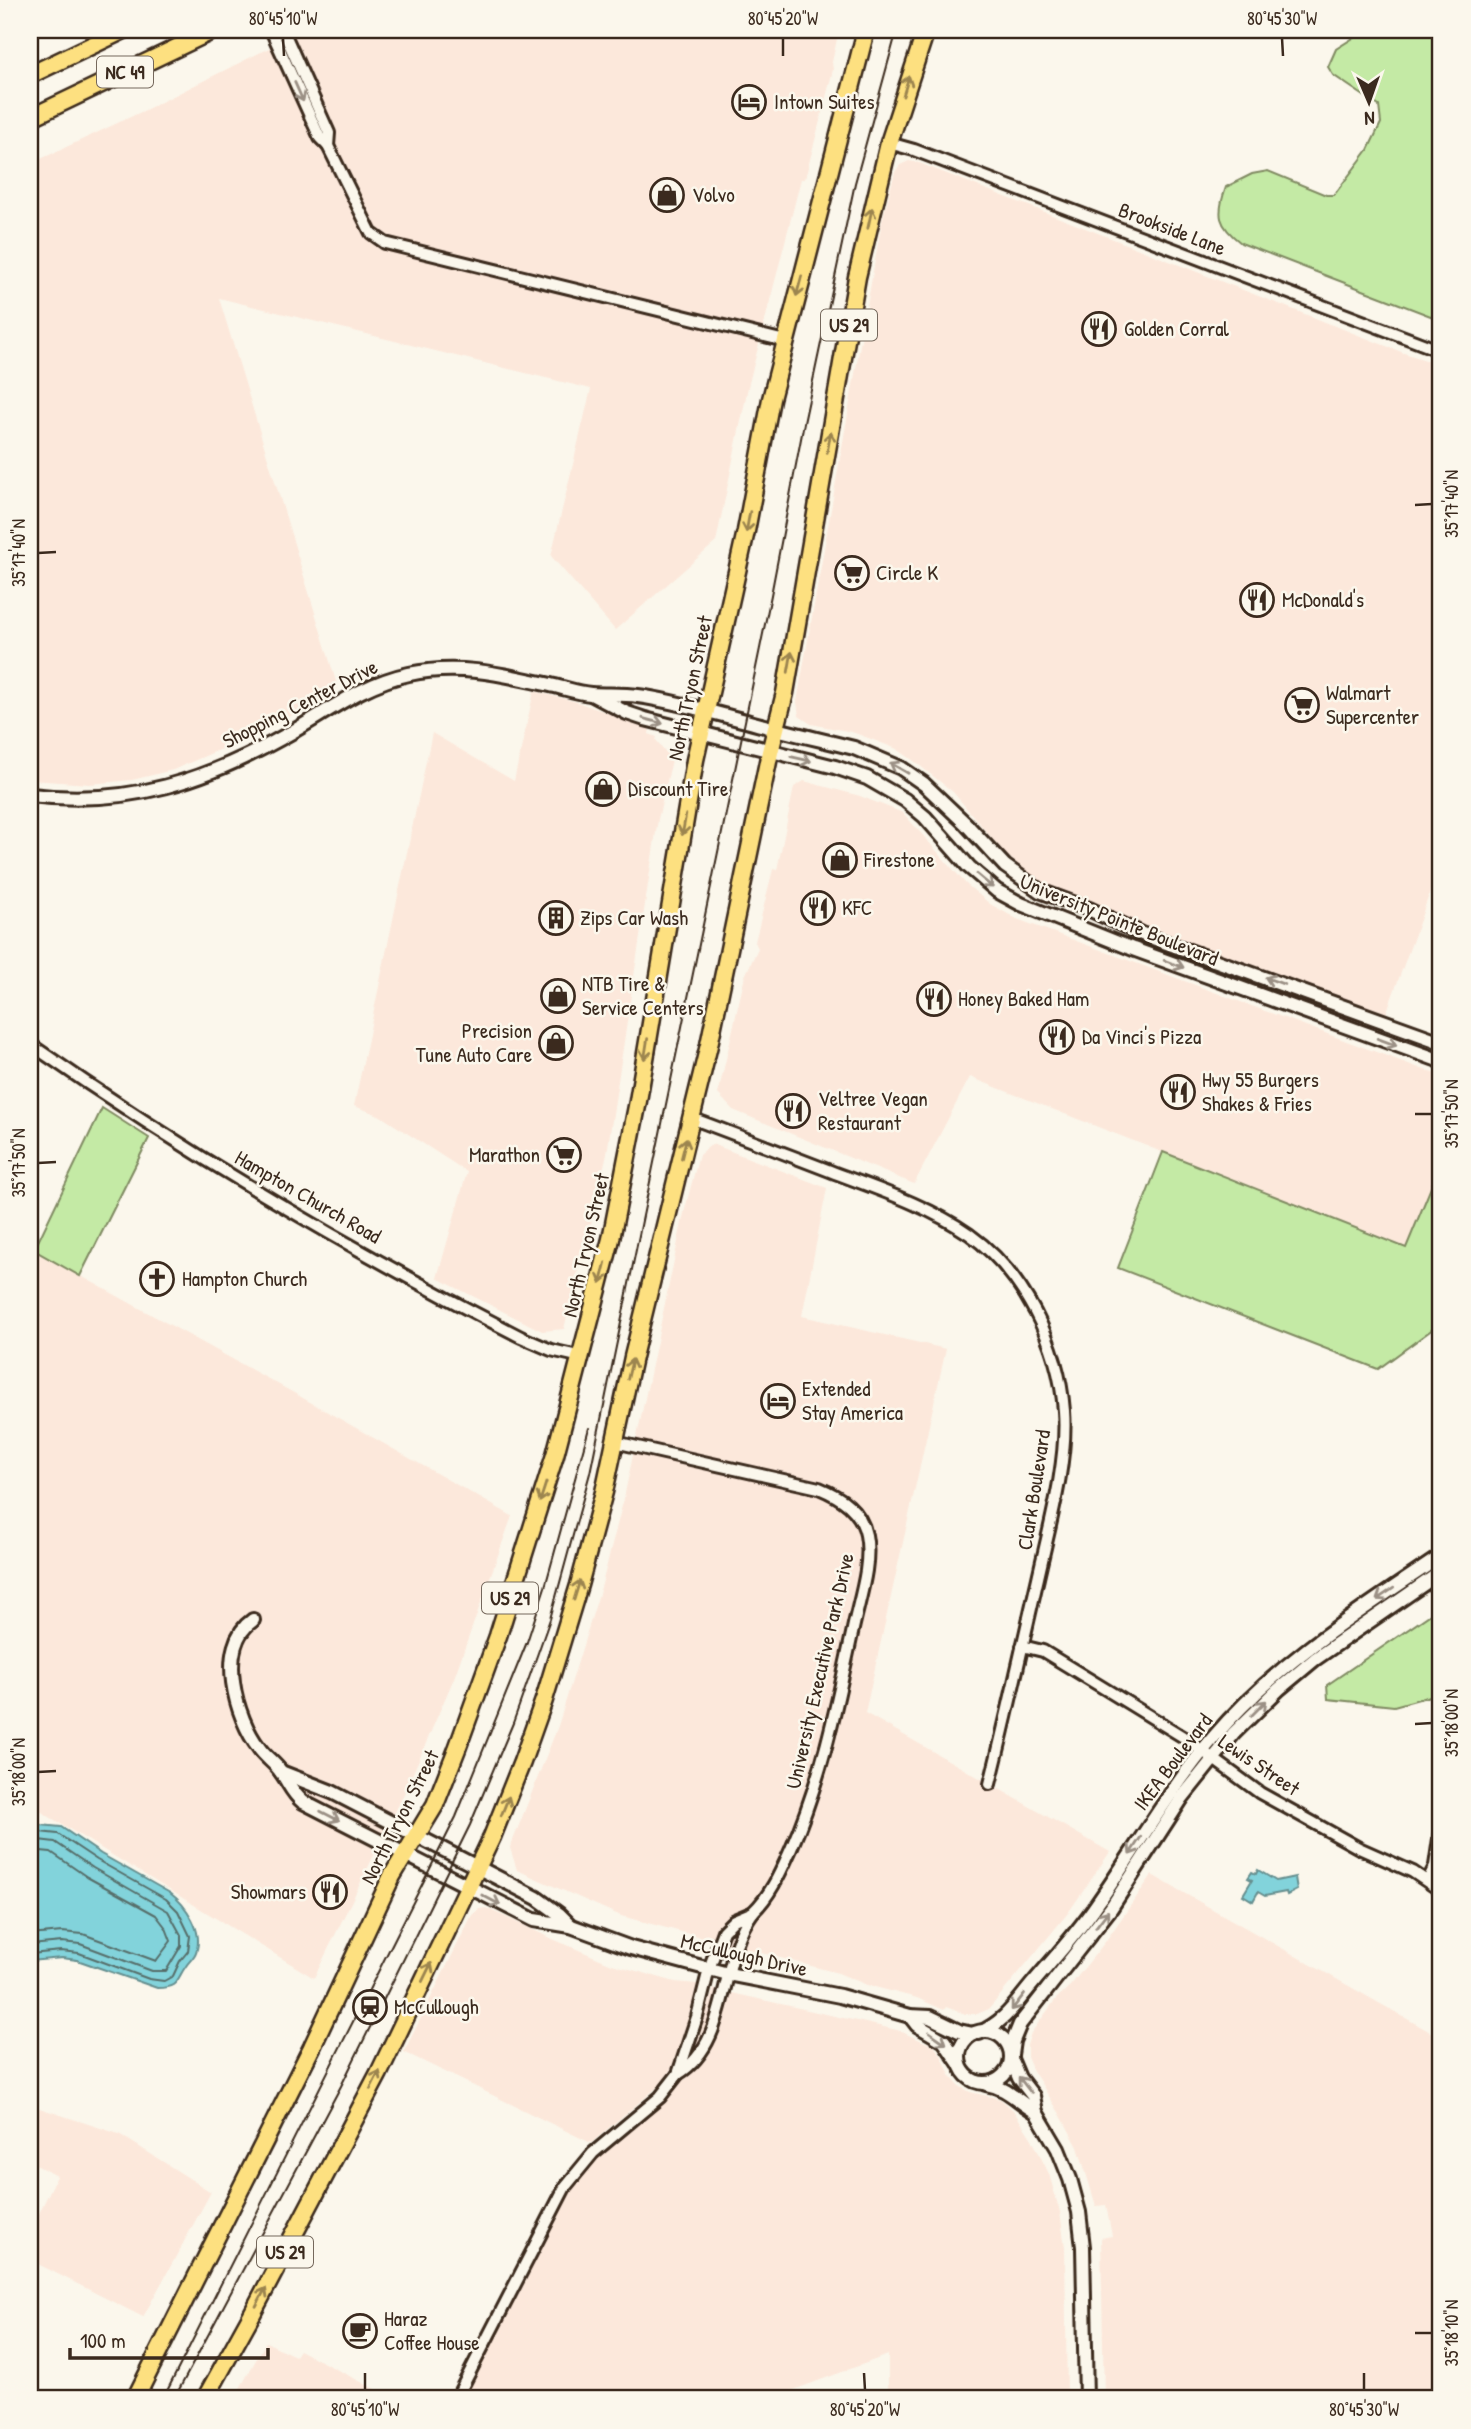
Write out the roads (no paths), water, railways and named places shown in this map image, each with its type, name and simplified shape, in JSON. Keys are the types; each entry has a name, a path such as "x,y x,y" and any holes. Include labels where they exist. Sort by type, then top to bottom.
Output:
{"main road":[{"name":"NC 49","path":"30,75 124,30"},
{"name":"NC 49","path":"30,118 214,30"},
{"name":"North Tryon Street","path":"135,2399 312,2047 392,1876 435,1805 490,1659 555,1455 611,1239 638,1101 700,734 746,531 771,399 866,30"},
{"name":"US 29","path":"205,2399 253,2314 379,2073 477,1868 522,1762 544,1700 588,1553 714,1024 770,752 785,693 857,277 889,143 926,30"}],"street":[{"path":"271,30 320,138 328,146 371,233 385,243 785,341"},
{"path":"283,30 329,133 328,146"},
{"name":"Brookside Lane","path":"889,143 914,150 1441,351"},
{"name":"Shopping Center Drive","path":"30,795 120,797 186,781 271,744 363,690 425,670 480,670 590,694 639,696 706,709 739,719"},
{"name":"Shopping Center Drive","path":"590,694 627,713 735,742"},
{"name":"University Pointe Boulevard","path":"739,719 854,748 901,768 924,785 1015,875 1040,891 1090,909 1142,933 1441,1042"},
{"name":"University Pointe Boulevard","path":"735,742 848,771 894,792 925,817 969,867 997,891 1021,904 1133,949 1441,1061"},
{"name":"Hampton Church Road","path":"30,1044 178,1144 344,1240 521,1337 551,1350 582,1357"},
{"name":"Clark Boulevard","path":"691,1118 872,1186 937,1215 970,1235 990,1252 1028,1300 1048,1341 1062,1396 1064,1427 1057,1485 990,1784"},
{"name":"University Executive Park Drive","path":"456,2399 565,2187 593,2153 660,2097 678,2074 695,2062 706,2045 740,1936 779,1875 817,1782 863,1582 868,1551 866,1532 853,1509 839,1497 819,1488 615,1442"},
{"name":"IKEA Boulevard","path":"1011,2057 1013,2041 1020,2024 1111,1908 1240,1709 1297,1657 1441,1556"},
{"name":"IKEA Boulevard","path":"976,2033 1006,2017 1096,1906 1169,1794 1208,1755 1293,1676 1441,1572"},
{"name":"McCullough Drive","path":"253,1620 244,1628 232,1658 236,1696 248,1732 258,1748 281,1772 289,1788 303,1802 439,1870 524,1917 571,1926 631,1948 728,1974 840,1996 910,2016 930,2017 959,2031 998,2035 1007,2044 1019,2078 1033,2096 1036,2112 1054,2140 1067,2170 1081,2222 1086,2399"},
{"name":"Lewis Street","path":"1022,1646 1042,1651 1208,1755 1271,1799 1359,1848 1413,1872 1441,1891"},
{"name":"McCullough Drive","path":"281,1772 315,1784 537,1898 571,1926"},
{"path":"1427,1880 1435,1866 1441,1825"},
{"name":"University Executive Park Drive","path":"678,2074 709,1969 726,1927 753,1912"},
{"name":"McCullough Drive","path":"910,2016 916,2025 944,2041 970,2079 1008,2091 1036,2112"},
{"path":"960,2065 962,2043 976,2033"},
{"path":"982,2084 1000,2078 1008,2068 1011,2057"}],"water":[{"path":"30,1824 61,1827 101,1854 170,1893 182,1904 196,1927 198,1944 195,1954 173,1985 157,1988 77,1960 62,1958 30,1961"},
{"path":"1258,1870 1276,1881 1295,1877 1297,1890 1287,1895 1286,1892 1265,1896 1258,1892 1253,1901 1243,1895 1252,1880 1248,1878 1252,1872 1256,1874"}],"tram line":[{"path":"174,2399 341,2086 470,1825 513,1723 550,1619 590,1473 855,183 897,30"},
{"path":"163,2399 456,1817 527,1642 589,1428"}],"place":[{"name":"Intown Suites","path":"749,102"},
{"name":"Volvo","path":"667,195"},
{"name":"Golden Corral","path":"1099,329"},
{"name":"Circle K","path":"852,573"},
{"name":"McDonald's","path":"1257,600"},
{"name":"Walmart Supercenter","path":"1302,705"},
{"name":"Discount Tire","path":"603,789"},
{"name":"Firestone","path":"840,860"},
{"name":"KFC","path":"818,908"},
{"name":"Zips Car Wash","path":"556,918"},
{"name":"NTB Tire & Service Centers","path":"558,996"},
{"name":"Honey Baked Ham","path":"934,999"},
{"name":"Da Vinci's Pizza","path":"1057,1037"},
{"name":"Precision Tune Auto Care","path":"556,1043"},
{"name":"Hwy 55 Burgers Shakes & Fries","path":"1178,1092"},
{"name":"Veltree Vegan Restaurant","path":"793,1111"},
{"name":"Marathon","path":"564,1155"},
{"name":"Hampton Church","path":"157,1279"},
{"name":"Extended Stay America","path":"778,1401"},
{"name":"Showmars","path":"330,1892"},
{"name":"McCullough","path":"370,2007"},
{"name":"Haraz Coffee House","path":"360,2331"}]}
